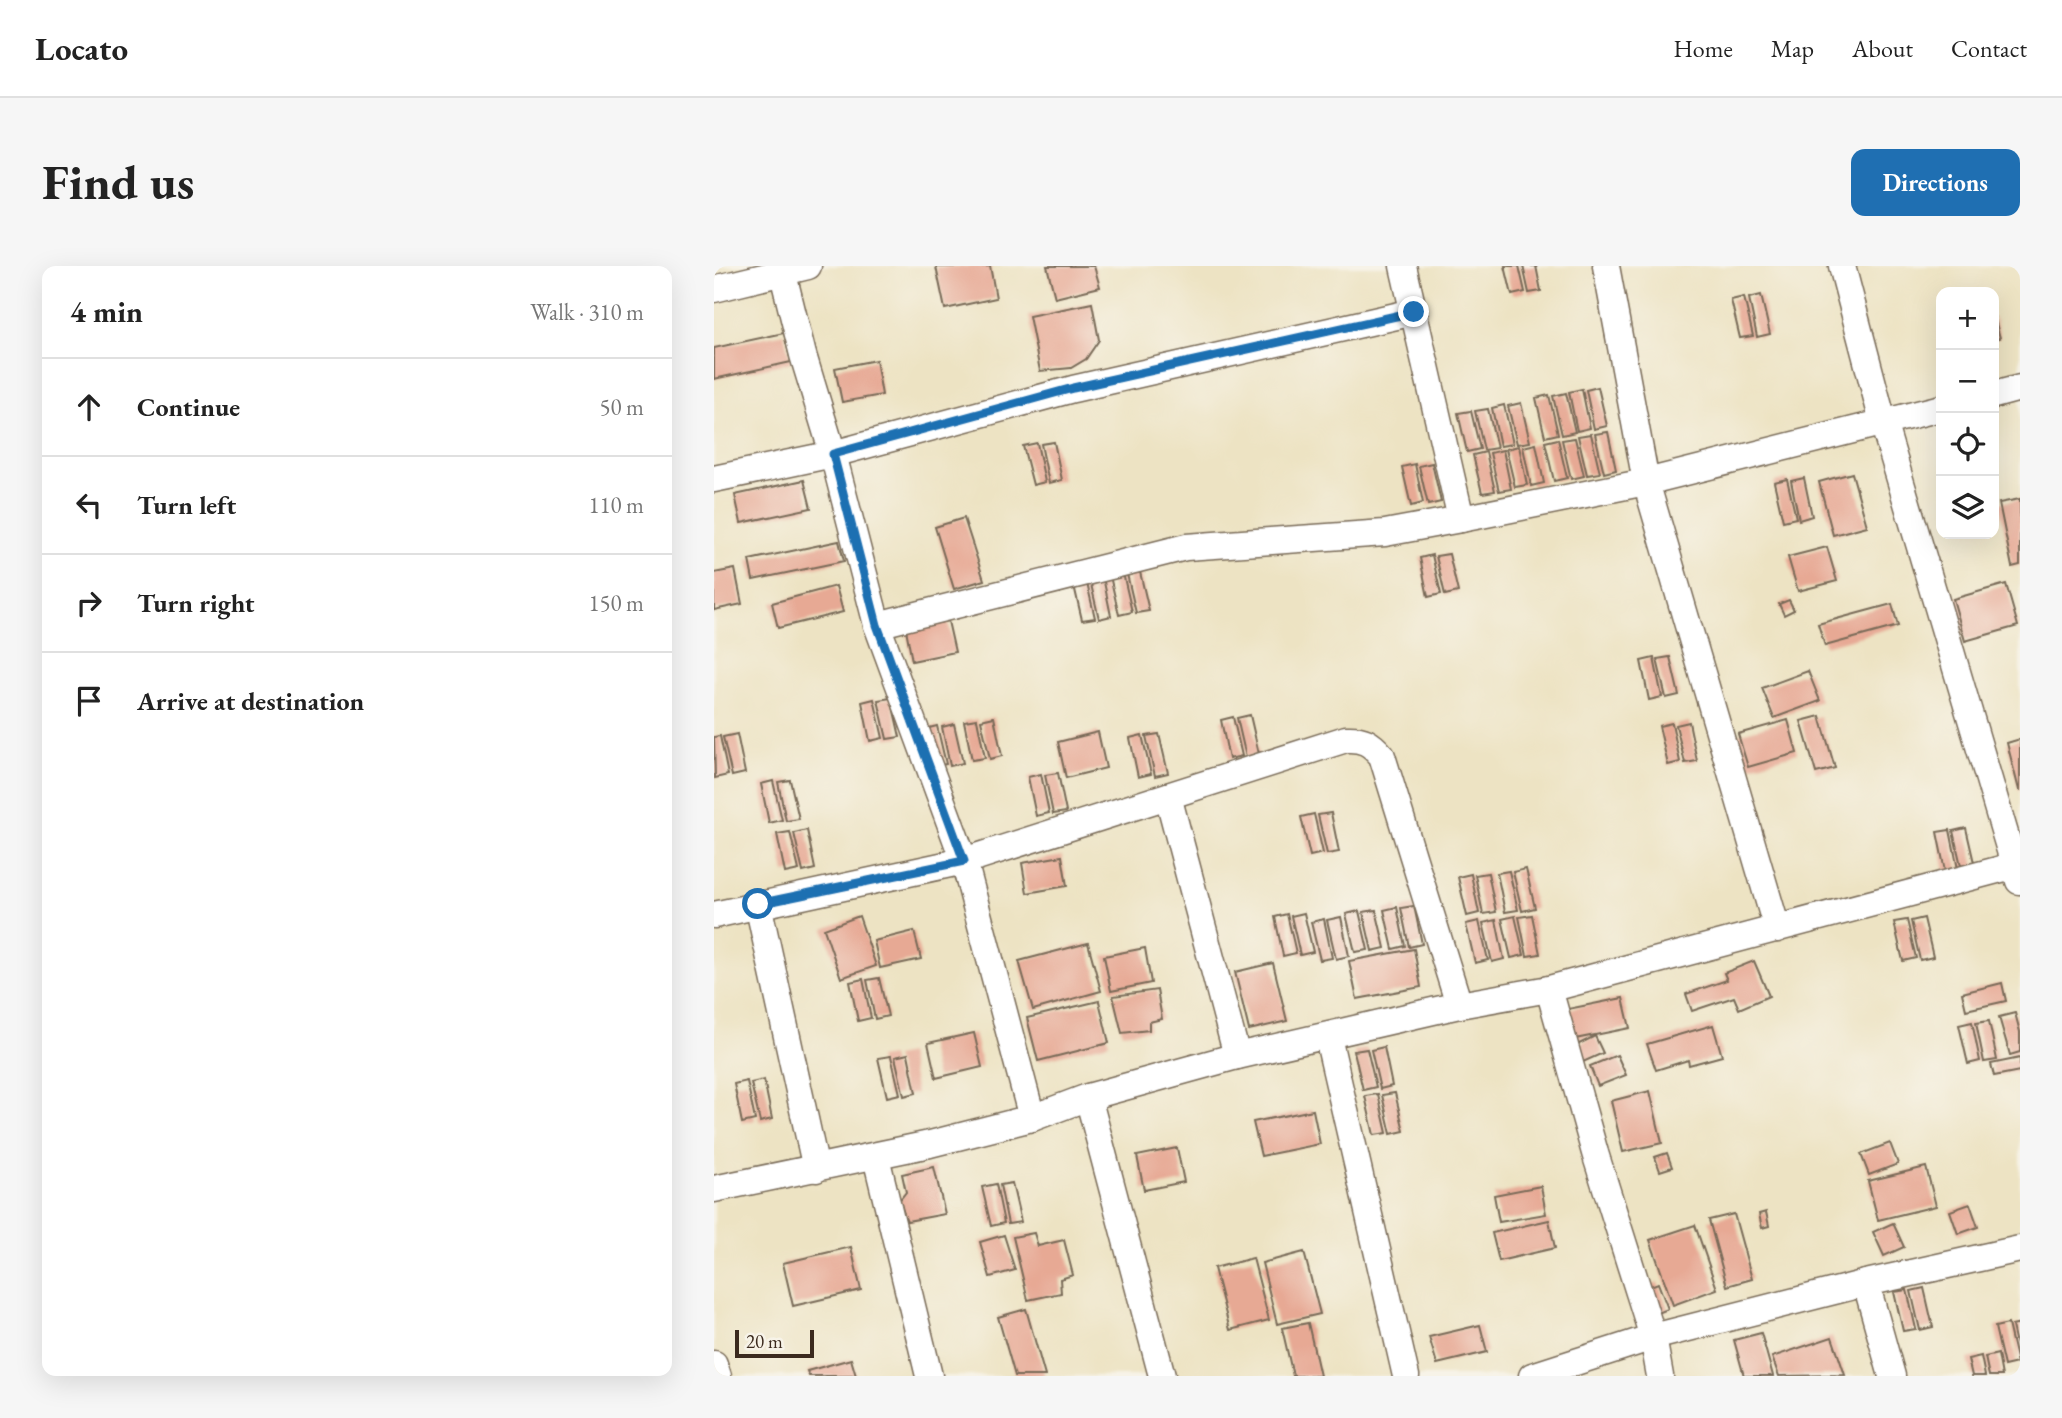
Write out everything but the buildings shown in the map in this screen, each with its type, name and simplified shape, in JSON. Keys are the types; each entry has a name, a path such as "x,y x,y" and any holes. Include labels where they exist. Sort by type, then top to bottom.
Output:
{"street":[{"path":"1403,266 1461,519"},
{"path":"1606,266 1646,482 1777,929"},
{"path":"714,1189 876,1157 1032,1118 1088,1097 1237,1056 1460,1005 1549,989 1777,929 2018,871 1883,422 1842,266"},
{"path":"714,289 791,268 803,355 833,454 877,625 964,861 1032,1118"},
{"path":"714,479 833,454 1073,388 1414,312"},
{"path":"1999,393 2020,388"},
{"path":"877,625 1186,547 1385,533 1646,482 1936,409"},
{"path":"714,915 964,861 1346,739 1359,738 1372,745 1382,756 1460,1005"},
{"path":"1168,796 1237,1056"},
{"path":"758,904 816,1169"},
{"path":"1549,989 1595,1153 1653,1337 1660,1376"},
{"path":"1328,1037 1406,1376"},
{"path":"1088,1097 1162,1376"},
{"path":"876,1157 929,1376"},
{"path":"1532,1376 1653,1337 1866,1283 2020,1249"},
{"path":"1866,1283 1892,1376"},
{"path":"714,1364 718,1376"}],"route":[{"path":"758,904 964,861 877,625 833,454 1073,388 1414,312"}]}
